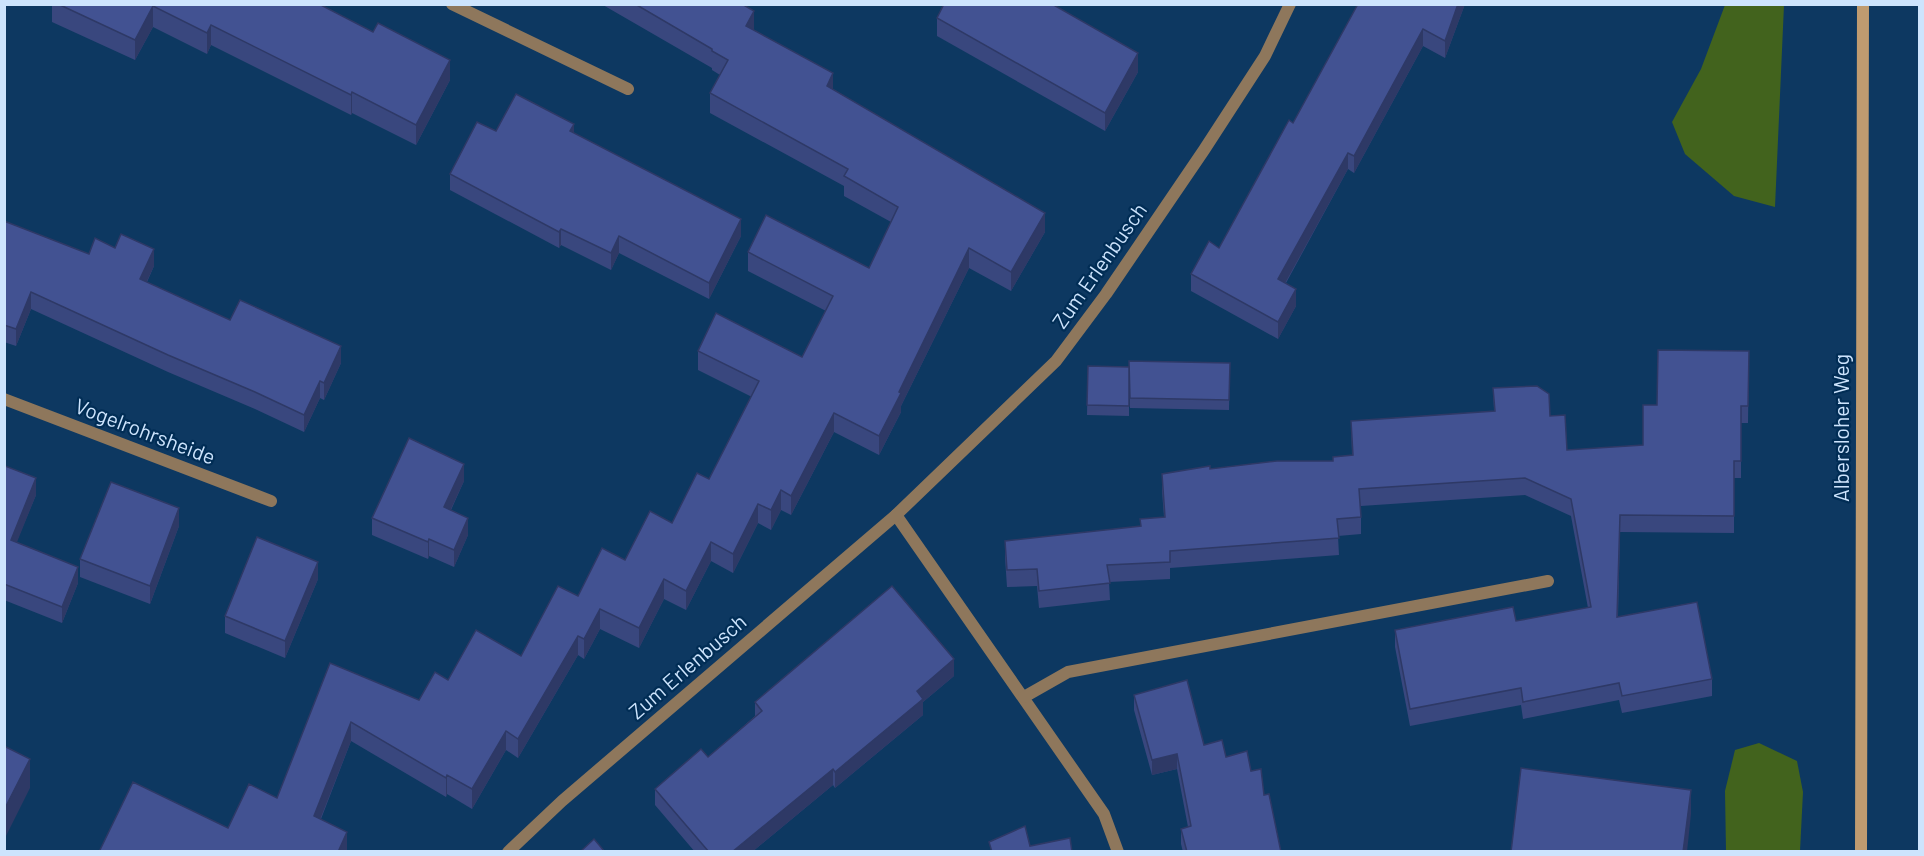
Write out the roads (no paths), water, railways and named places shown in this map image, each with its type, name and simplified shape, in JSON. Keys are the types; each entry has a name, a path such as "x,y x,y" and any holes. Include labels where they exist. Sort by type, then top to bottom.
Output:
{"main road":[{"name":"Albersloher Weg","path":"1861,852 1863,4"}],"street":[{"path":"452,4 628,89"},
{"name":"Zum Erlenbusch","path":"508,852 571,794 896,515 1056,361 1106,294 1265,56 1290,4"},
{"name":"Vogelrohrsheide","path":"4,399 271,501"},
{"path":"896,515 1104,814 1118,852"},
{"path":"1024,697 1068,672 1548,581"}]}
